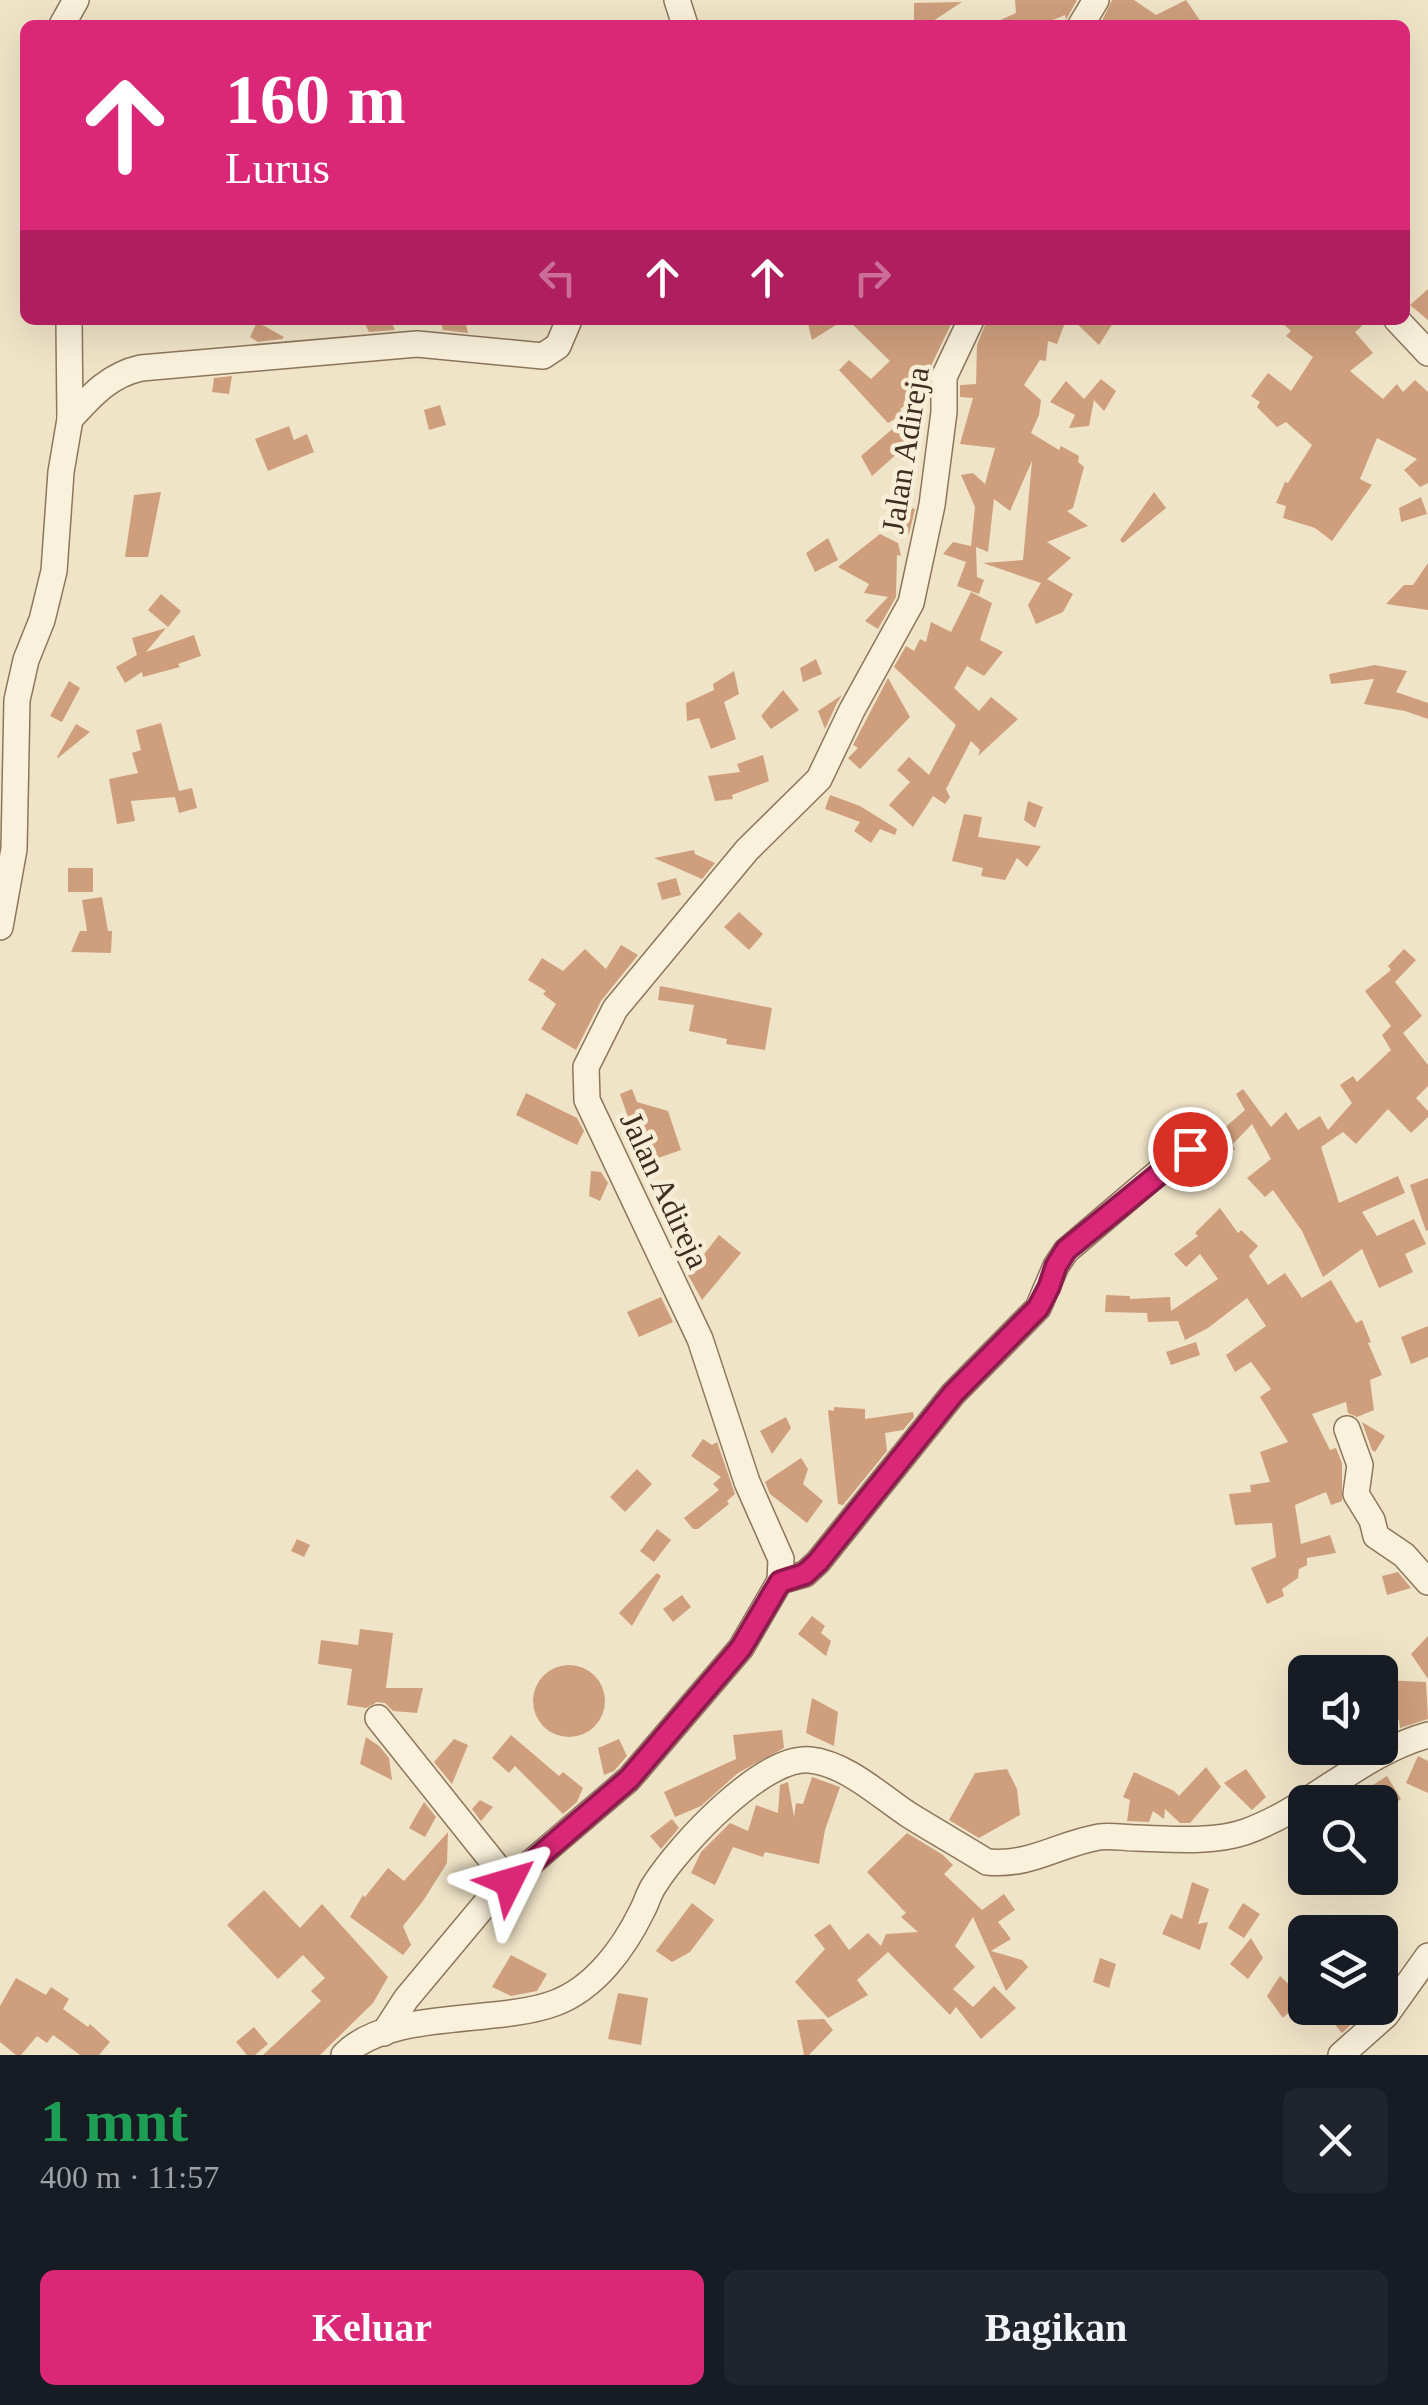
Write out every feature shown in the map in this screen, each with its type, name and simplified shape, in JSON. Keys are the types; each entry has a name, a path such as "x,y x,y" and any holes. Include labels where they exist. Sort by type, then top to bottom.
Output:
{"street":[{"path":"0,928 14,849 17,700 54,570 70,419 69,325"},
{"path":"70,419 108,381 125,371 417,344 543,356 558,346 568,325"},
{"name":"Jalan Adireja","path":"780,1582 782,1559 747,1482 700,1338 587,1100 586,1067 615,1009 747,850 819,779 911,604 932,505 944,412 944,376 970,325"},
{"path":"1402,325 1428,353"},
{"path":"384,2033 406,1999 492,1896 629,1779 741,1648 780,1582 805,1574 818,1562 953,1394 1038,1308 1066,1250 1186,1150 1190,1149 1210,1167"},
{"path":"1347,1429 1360,1465 1356,1494 1372,1520 1376,1536 1404,1556 1428,1582"},
{"path":"378,1718 509,1882"},
{"path":"344,2055 354,2045 384,2033 556,2003 592,1982 616,1954 653,1886 673,1859 752,1781 784,1763 811,1760 847,1772 987,1862 1008,1864 1100,1837 1217,1838 1243,1833 1276,1818 1372,1758 1428,1735"},
{"path":"1341,2055 1386,2015 1428,1956"}],"building":[{"path":"1015,0 1077,0 1066,20 1065,15 1053,20 1000,20 1016,13"},
{"path":"1112,0 1134,0 1156,15 1186,0 1200,20 1102,20"},
{"path":"962,2 935,20 914,20 914,3"},
{"path":"1428,289 1428,320 1410,305"},
{"path":"256,325 262,325 284,337 258,342 250,337"},
{"path":"366,325 392,325 395,330 369,332"},
{"path":"442,325 466,325 468,333 443,330"},
{"path":"808,325 836,325 812,340"},
{"path":"853,325 951,325 929,370 928,389 888,423 839,370 849,360 871,379 890,361"},
{"path":"985,325 1064,325 1057,344 1048,341 1046,361 1040,360 1024,385 1041,400 1031,433 1059,450 1061,446 1079,456 1078,462 1084,467 1073,508 1067,511 1088,526 1047,542 1071,558 1047,579 1073,594 1063,612 1036,624 1028,605 1041,583 983,563 1023,560 1032,461 1010,511 994,499 988,552 976,547 977,577 984,580 979,594 957,586 966,562 943,554 953,542 971,546 975,507 961,475 973,473 985,484 995,448 960,444 973,398 960,397 960,385 976,384 977,345"},
{"path":"1078,325 1112,325 1099,345"},
{"path":"1284,325 1361,325 1355,332 1373,353 1350,371 1383,399 1397,384 1403,392 1415,380 1428,392 1428,483 1420,487 1404,470 1417,459 1377,438 1360,479 1372,485 1332,541 1315,528 1283,518 1286,506 1276,503 1285,482 1288,483 1312,445 1286,422 1277,427 1257,407 1260,402 1251,396 1268,373 1291,391 1313,357 1286,336 1291,331"},
{"path":"232,376 229,394 212,392 214,378"},
{"path":"1101,379 1116,391 1104,411 1094,400 1089,426 1069,428 1075,415 1050,402 1066,381 1084,399"},
{"path":"440,405 446,425 429,430 424,410"},
{"path":"898,424 922,439 911,463 898,453 872,476 861,456"},
{"path":"289,426 294,440 307,434 314,452 268,471 255,439"},
{"path":"161,492 148,557 125,557 134,495"},
{"path":"1154,492 1166,508 1123,543 1120,540"},
{"path":"1421,497 1427,514 1401,522 1399,508"},
{"path":"898,503 915,509 909,534 893,525"},
{"path":"880,534 898,543 901,556 897,555 896,597 878,629 865,621 888,597 864,593 869,584 838,567"},
{"path":"828,538 838,560 815,572 806,553"},
{"path":"1428,563 1428,610 1386,604 1404,585 1413,585"},
{"path":"971,592 992,603 980,640 1003,652 984,676 967,666 954,688 979,711 991,697 1018,719 978,756 980,750 971,741 946,789 950,797 945,804 933,796 913,827 889,805 910,782 897,770 909,757 929,775 956,725 894,667 906,646 914,651 920,639 926,642 931,622 951,632"},
{"path":"161,594 181,611 168,627 148,610"},
{"path":"166,628 146,652 194,635 201,656 178,664 180,667 143,677 142,672 125,683 116,667 137,655 132,638"},
{"path":"816,659 822,674 803,682 800,668"},
{"path":"1375,665 1407,671 1396,692 1428,703 1428,719 1364,704 1374,679 1331,684 1329,674"},
{"path":"734,671 739,694 724,702 736,739 711,749 699,718 687,721 686,703 714,690 713,684"},
{"path":"888,678 910,717 860,769 848,758 858,748 853,745"},
{"path":"69,681 80,688 62,722 50,716"},
{"path":"783,690 799,710 771,729 761,716"},
{"path":"842,695 837,703 825,729 818,711"},
{"path":"161,723 179,791 192,788 197,808 179,813 175,797 131,801 135,821 117,824 109,779 138,773 132,753 141,750 136,730"},
{"path":"76,724 90,732 58,758 57,757"},
{"path":"763,755 769,781 732,795 733,799 715,801 708,776 740,772 737,764"},
{"path":"830,795 860,806 897,829 895,835 880,829 871,843 854,831 860,822 825,809"},
{"path":"1028,801 1043,807 1035,828 1024,820"},
{"path":"964,814 982,817 978,837 1041,846 1027,867 1017,858 1005,880 981,876 983,868 952,861"},
{"path":"694,850 715,863 702,879 654,858"},
{"path":"68,868 93,868 93,892 68,892"},
{"path":"676,878 681,895 662,900 657,883"},
{"path":"102,897 108,931 112,931 111,953 71,952 80,931 87,931 82,900"},
{"path":"739,912 763,934 749,950 724,927"},
{"path":"621,945 638,955 601,1001 576,1050 541,1029 556,1004 543,994 546,991 528,980 542,958 563,971 585,949 606,969"},
{"path":"1404,949 1416,960 1395,982 1422,1016 1403,1033 1428,1065 1428,1086 1416,1098 1428,1111 1428,1117 1411,1133 1388,1109 1356,1144 1343,1132 1321,1147 1339,1203 1398,1176 1405,1193 1362,1212 1377,1236 1414,1219 1426,1244 1405,1254 1413,1272 1379,1288 1362,1249 1323,1277 1302,1231 1273,1190 1265,1197 1247,1178 1271,1159 1252,1124 1224,1159 1202,1138 1218,1124 1222,1130 1245,1110 1236,1094 1243,1089 1271,1127 1286,1112 1298,1130 1320,1116 1328,1130 1352,1103 1340,1085 1353,1076 1357,1082 1391,1050 1382,1035 1391,1026 1365,991 1391,970 1388,966"},
{"path":"660,986 772,1008 765,1050 726,1044 727,1039 689,1031 694,1005 658,1000"},
{"path":"632,1089 637,1102 668,1111 681,1150 644,1163 620,1094"},
{"path":"526,1093 577,1118 584,1131 577,1145 516,1115"},
{"path":"591,1171 601,1172 608,1183 600,1201 589,1196"},
{"path":"1428,1178 1428,1230 1426,1231 1410,1185"},
{"path":"1220,1208 1238,1233 1241,1230 1258,1246 1249,1256 1268,1285 1285,1273 1302,1298 1331,1280 1356,1323 1362,1320 1382,1375 1370,1380 1374,1410 1357,1417 1348,1413 1346,1402 1312,1414 1330,1450 1336,1448 1342,1463 1342,1501 1331,1505 1326,1492 1295,1505 1301,1544 1330,1535 1336,1553 1307,1558 1298,1578 1282,1589 1284,1596 1267,1604 1251,1568 1276,1557 1272,1523 1235,1525 1229,1494 1251,1492 1250,1485 1270,1482 1260,1452 1288,1442 1260,1397 1271,1389 1251,1362 1235,1372 1226,1355 1266,1326 1247,1298 1185,1340 1178,1321 1148,1322 1147,1313 1105,1312 1106,1295 1130,1299 1170,1297 1171,1311 1218,1279 1200,1254 1186,1267 1174,1254 1198,1236 1195,1233"},
{"path":"719,1235 741,1253 702,1300 688,1275"},
{"path":"661,1297 673,1322 639,1337 627,1312"},
{"path":"1428,1326 1428,1357 1411,1364 1401,1337"},
{"path":"1196,1342 1200,1355 1171,1365 1166,1352"},
{"path":"834,1407 865,1409 865,1419 913,1412 914,1417 903,1430 885,1433 887,1451 843,1505 838,1504 828,1410 834,1411"},
{"path":"786,1417 791,1428 772,1454 760,1431"},
{"path":"1362,1422 1385,1436 1375,1452 1372,1450"},
{"path":"703,1439 712,1445 717,1442 735,1494 727,1501 729,1504 693,1529 684,1518 719,1490 713,1484 721,1477 691,1456"},
{"path":"801,1458 808,1469 803,1484 823,1501 807,1523 770,1494 765,1482"},
{"path":"637,1469 652,1484 625,1512 610,1497"},
{"path":"657,1529 671,1540 654,1562 640,1551"},
{"path":"297,1539 310,1545 304,1557 291,1551"},
{"path":"1398,1572 1411,1588 1387,1595 1382,1576"},
{"path":"657,1573 661,1576 632,1626 619,1613"},
{"path":"682,1595 691,1607 673,1622 663,1609"},
{"path":"812,1616 825,1626 821,1633 831,1641 826,1656 798,1634"},
{"path":"360,1629 393,1633 386,1688 423,1688 417,1713 393,1711 385,1703 377,1702 366,1708 347,1705 352,1669 318,1664 321,1640 358,1645"},
{"path":"1428,1636 1428,1679 1411,1654"},
{"path":"569,1665 583,1667 595,1675 603,1687 603,1715 595,1727 583,1735 569,1737 555,1735 543,1727 535,1715 533,1701 535,1687 543,1675 555,1667"},
{"path":"1398,1681 1426,1682 1428,1719 1400,1728"},
{"path":"812,1698 838,1712 834,1746 806,1733"},
{"path":"782,1730 784,1748 738,1773 701,1806 675,1817 664,1792 736,1759 733,1735"},
{"path":"511,1735 559,1776 563,1772 583,1788 577,1802 563,1814 515,1766 509,1773 492,1758"},
{"path":"366,1737 389,1758 392,1780 360,1764"},
{"path":"454,1739 468,1745 452,1784 434,1762"},
{"path":"619,1739 627,1756 614,1771 604,1775 598,1748"},
{"path":"1418,1756 1428,1761 1428,1793 1406,1783"},
{"path":"1206,1767 1221,1787 1190,1823 1180,1823 1165,1809 1164,1819 1153,1811 1149,1822 1127,1821 1130,1800 1123,1797 1134,1772 1179,1796"},
{"path":"1007,1769 1017,1789 1020,1815 979,1838 949,1820 975,1773"},
{"path":"1246,1769 1266,1797 1252,1810 1224,1783"},
{"path":"1387,1776 1392,1785 1373,1785"},
{"path":"812,1777 840,1787 825,1830 819,1864 765,1852 763,1857 733,1847 715,1885 691,1873 701,1852 730,1823 748,1831 756,1805 778,1813 780,1785 788,1782 794,1817 796,1803 803,1804"},
{"path":"480,1800 493,1807 481,1821 472,1809"},
{"path":"424,1802 436,1817 425,1837 409,1828"},
{"path":"672,1819 679,1828 661,1849 650,1836"},
{"path":"448,1832 447,1863 403,1926 411,1945 403,1955 350,1917 363,1895 388,1868 404,1881"},
{"path":"907,1833 953,1865 944,1874 982,1910 1004,1894 1015,1910 998,1922 1011,1939 991,1951 1022,1960 1028,1967 1006,1991 973,1917 955,1946 975,1967 953,1989 973,2007 994,1986 1016,2008 981,2039 956,2007 950,2015 888,1952 857,1980 868,1995 828,2018 795,1982 825,1949 814,1935 830,1924 849,1950 868,1933 881,1946 886,1934 918,1932 901,1917 906,1913 867,1872"},
{"path":"1192,1882 1209,1889 1198,1924 1208,1922 1200,1950 1162,1934 1171,1914 1182,1919"},
{"path":"264,1890 300,1928 322,1904 388,1977 373,2003 320,2055 263,2055 321,2001 311,1991 325,1978 303,1955 278,1979 227,1925"},
{"path":"692,1903 714,1920 690,1952 672,1962 656,1951"},
{"path":"1243,1903 1260,1914 1244,1938 1228,1928"},
{"path":"1251,1938 1263,1958 1248,1979 1230,1964"},
{"path":"511,1955 547,1974 537,1991 511,1996 492,1987"},
{"path":"1100,1958 1116,1964 1109,1988 1093,1982"},
{"path":"1280,1976 1288,1984 1288,2013 1283,2018 1267,1996"},
{"path":"16,1978 46,1995 51,1987 69,1999 63,2009 88,2027 90,2024 110,2042 99,2055 80,2055 53,2035 47,2043 37,2036 21,2055 16,2055 0,2042 0,2006"},
{"path":"618,1993 648,1998 641,2045 608,2039"},
{"path":"824,2019 833,2030 809,2055 804,2055 797,2020"},
{"path":"254,2027 268,2044 255,2055 247,2055 236,2042"}],"route":[{"path":"509,1882 629,1779 741,1648 780,1582 810,1571 953,1394 1038,1308 1066,1250 1190,1149"}]}
